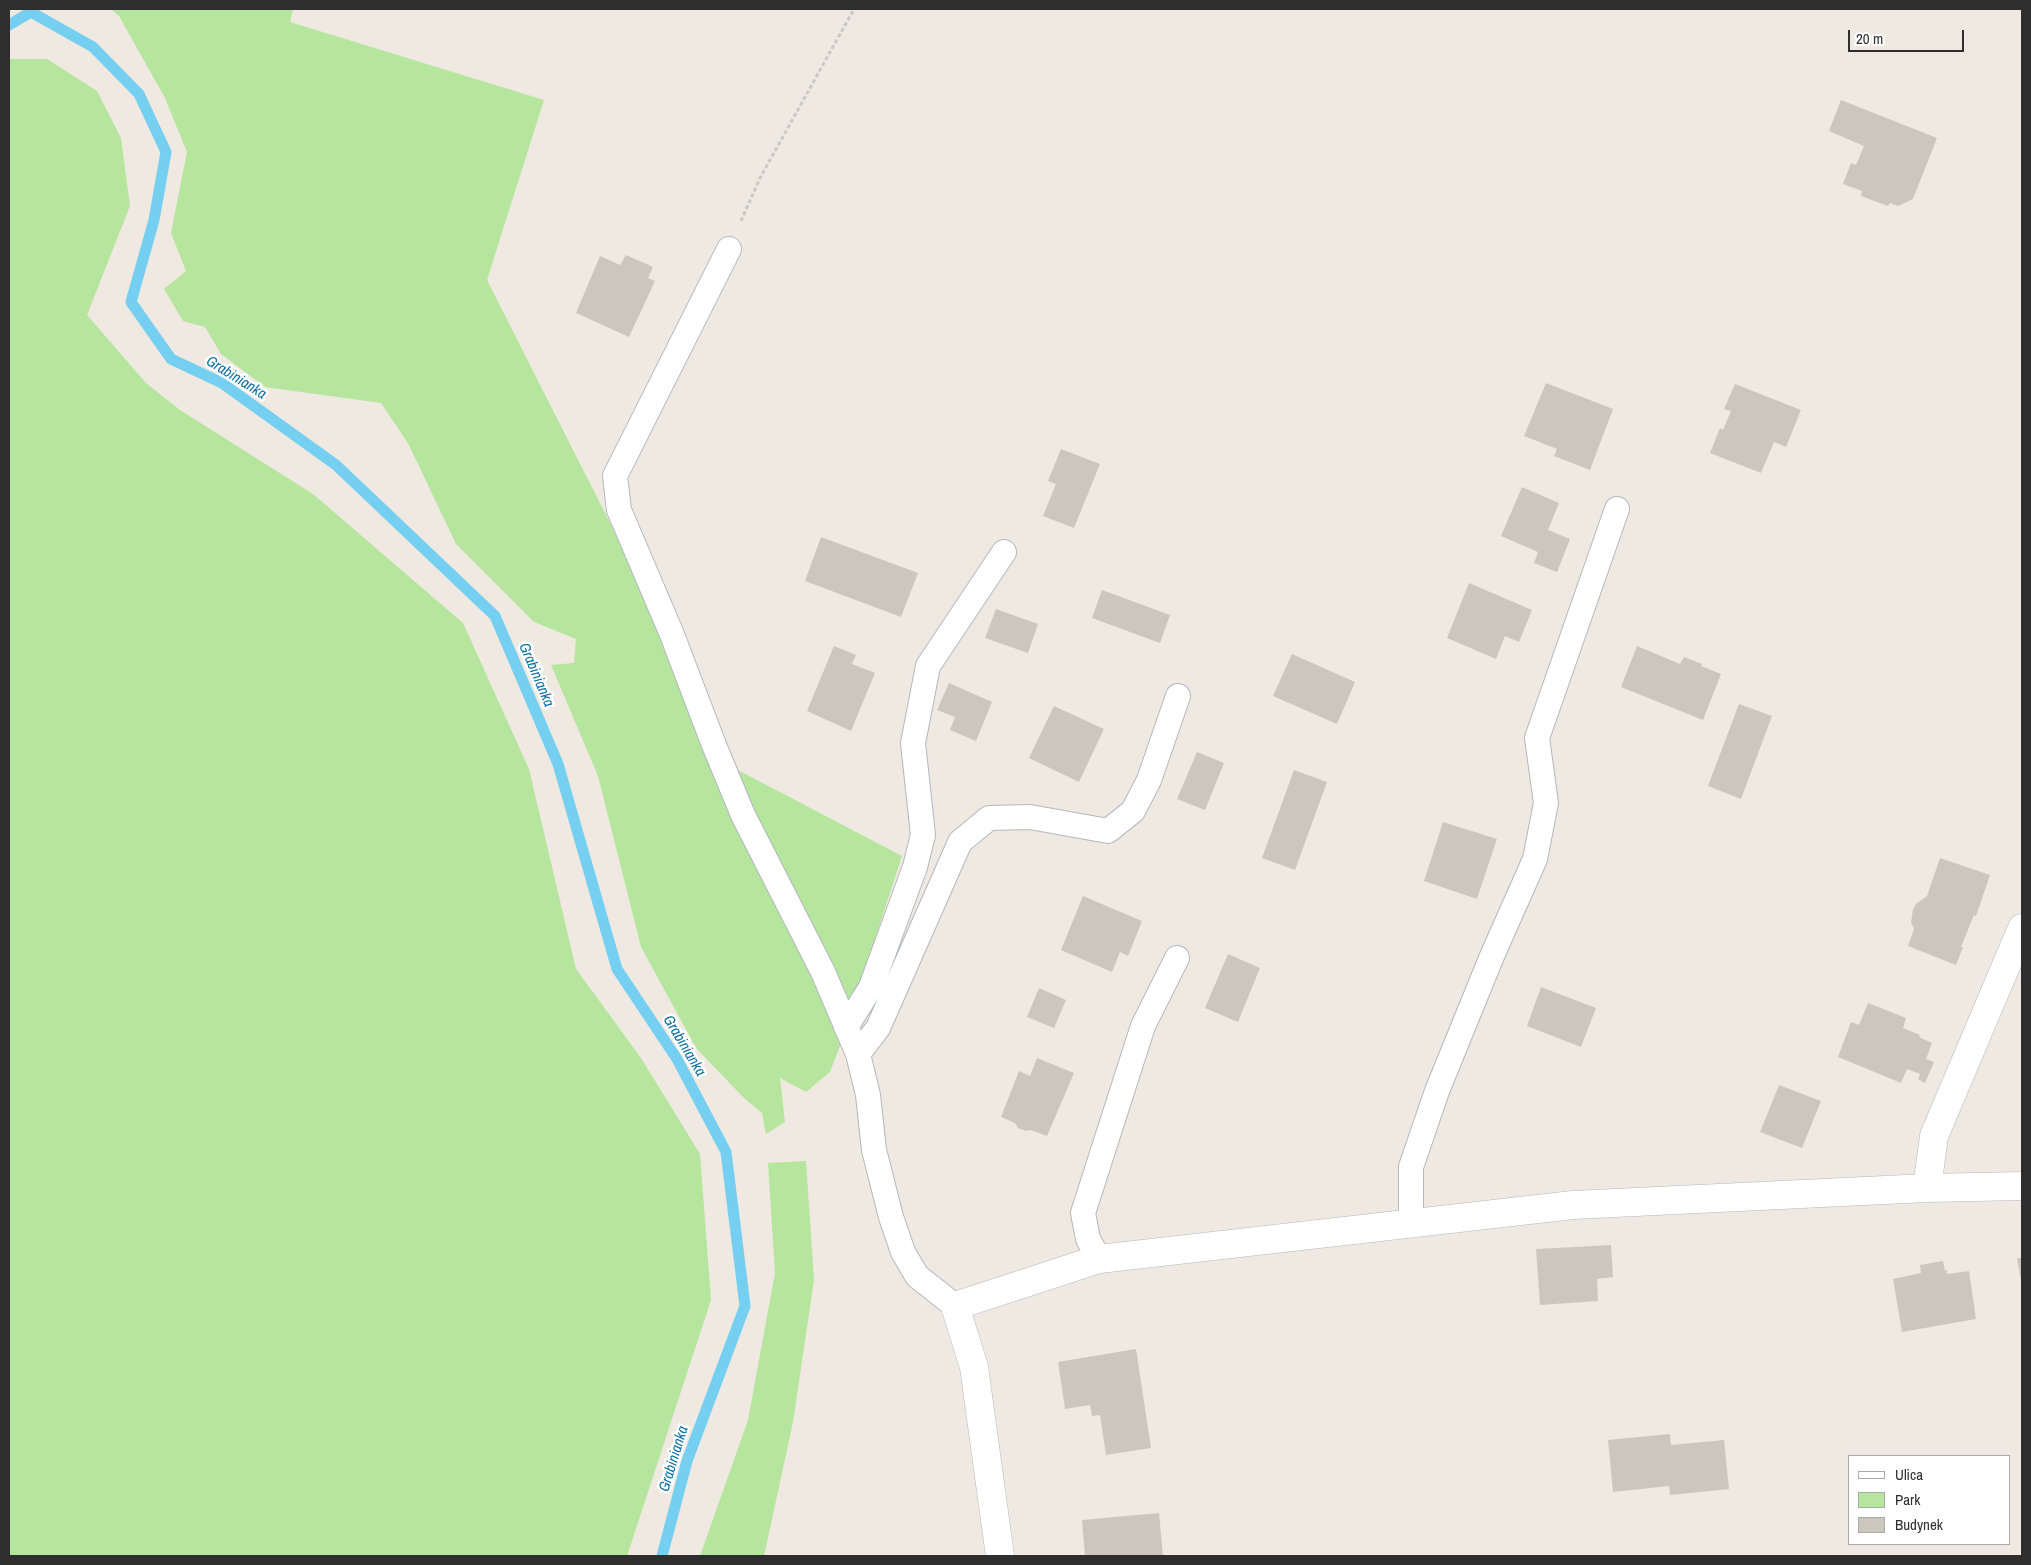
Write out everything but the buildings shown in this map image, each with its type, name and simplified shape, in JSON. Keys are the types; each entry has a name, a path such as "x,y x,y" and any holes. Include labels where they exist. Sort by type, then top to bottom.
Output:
{"street":[{"path":"1927,1188 1934,1136 2022,928"},
{"path":"1000,1556 974,1367 955,1306 1099,1259 1411,1223 1573,1205 1927,1188 2022,1186"}],"lane":[{"path":"729,249 615,476 620,510 671,632 693,693 743,815 823,972 858,1054 868,1095 874,1150 891,1217 903,1252 917,1276 955,1306"},
{"path":"1411,1223 1411,1167 1437,1091 1492,956 1535,859 1546,802 1537,738 1617,510"},
{"path":"846,1027 871,987 915,867 923,835 913,743 928,666 1004,552"},
{"path":"858,1054 878,1028 960,842 989,818 1030,817 1108,830 1133,811 1149,780 1178,696"},
{"path":"1099,1259 1088,1239 1083,1212 1143,1026 1177,958"}],"path":[{"path":"729,249 760,178 854,9"}],"green space":[{"path":"111,9 293,9 290,22 544,100 487,280 734,768 902,856 843,1038 830,1072 806,1092 780,1078 785,1122 766,1134 762,1113 744,1098 696,1048 641,947 598,776 551,665 574,663 576,639 534,622 456,544 408,443 381,403 265,387 221,354 205,327 183,321 164,289 186,271 171,233 187,152 165,98 119,16"},
{"path":"9,59 47,59 97,91 121,138 130,206 87,315 146,383 180,410 313,494 463,623 529,769 576,969 641,1058 700,1154 711,1300 627,1556 9,1556"},
{"path":"806,1161 814,1280 793,1422 764,1556 700,1556 748,1420 775,1273 768,1163"}],"waterway":[{"name":"Grabinianka","path":"9,25 31,12 93,47 139,94 166,152 154,220 131,302 171,359 222,383 336,465 495,616 558,764 617,969 677,1059 726,1152 745,1306 687,1461 662,1556"}]}
